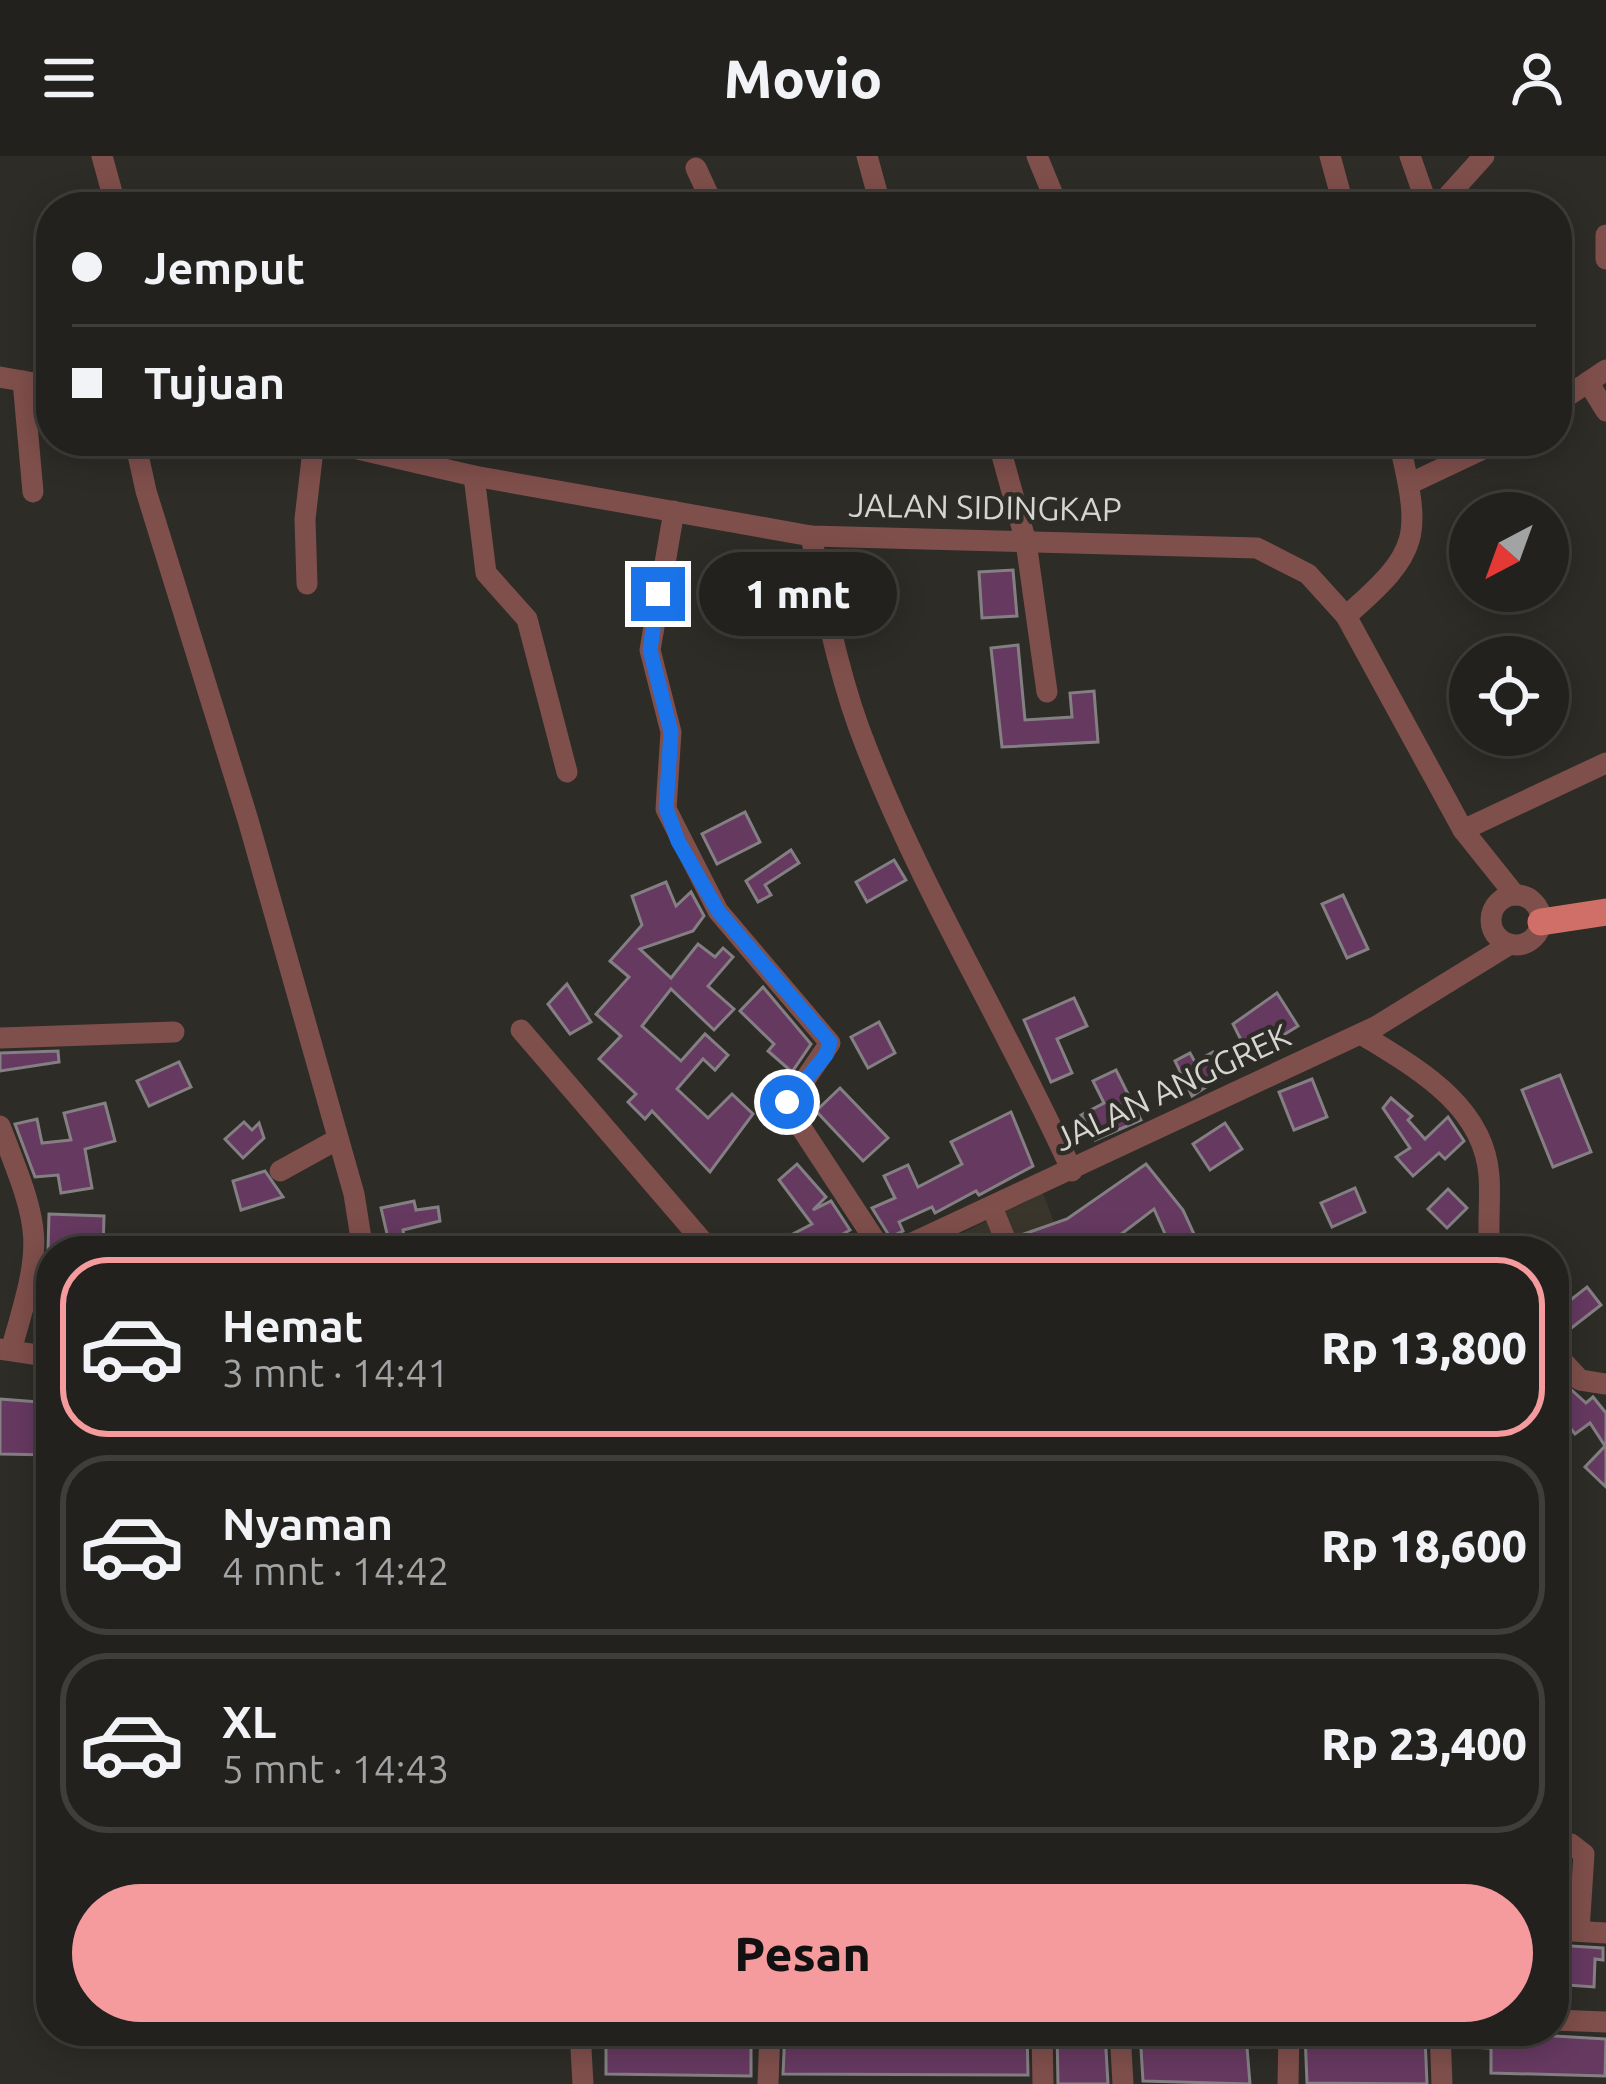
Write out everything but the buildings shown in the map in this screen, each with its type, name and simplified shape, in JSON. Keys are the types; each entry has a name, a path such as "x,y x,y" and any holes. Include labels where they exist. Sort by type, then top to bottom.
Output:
{"main road":[{"path":"1531,909 1606,912"}],"street":[{"path":"102,156 112,192"},
{"path":"867,156 877,192"},
{"path":"1037,156 1052,192"},
{"path":"1330,156 1340,192"},
{"path":"1410,156 1423,192"},
{"path":"1452,192 1484,156"},
{"path":"696,168 707,192"},
{"path":"1606,235 1606,259"},
{"path":"1572,394 1597,376 1606,411"},
{"path":"0,377 36,383"},
{"path":"23,381 33,492"},
{"path":"138,456 338,1139 360,1236"},
{"path":"307,584 305,519 316,456"},
{"name":"JALAN SIDINGKAP","path":"385,456 811,536 1256,548 1308,574 1346,616 1463,830 1485,862 1531,909"},
{"path":"1002,456 1026,542 1047,692"},
{"path":"1346,616 1405,557 1414,517 1402,456"},
{"path":"1409,484 1468,456"},
{"path":"474,476 486,573 527,619 567,772"},
{"path":"674,511 650,650 671,732 666,808 718,911 830,1042 788,1106 872,1236"},
{"path":"811,536 835,653 864,744 973,980 1072,1171"},
{"path":"1463,830 1606,764"},
{"path":"1502,937 1531,940 1531,909"},
{"path":"1502,937 1531,909"},
{"name":"JALAN ANGGREK","path":"929,1236 1361,1034 1472,971 1502,937"},
{"path":"521,1030 698,1236"},
{"path":"0,1037 175,1032"},
{"path":"1361,1034 1442,1087 1460,1106 1486,1160 1489,1236"},
{"path":"0,1126 32,1209 36,1242"},
{"path":"280,1171 338,1139"},
{"path":"992,1208 1004,1236"},
{"path":"36,1253 5,1349 36,1355"},
{"path":"1569,1368 1580,1380 1606,1384"},
{"path":"1569,1844 1583,1854 1579,1931"},
{"path":"1569,1931 1606,1933"},
{"path":"1569,2021 1606,2022"},
{"path":"581,2046 583,2084"},
{"path":"768,2084 769,2046"},
{"path":"1042,2046 1043,2084"},
{"path":"1121,2046 1123,2084"},
{"path":"1288,2084 1289,2046"},
{"path":"1441,2046 1442,2084"}],"shaded area":[{"path":"1043,1193 1059,1236 956,1236"}],"route":[{"path":"658,594 650,650 671,732 666,808 678,841 718,911 830,1042 826,1055 787,1102"}]}
